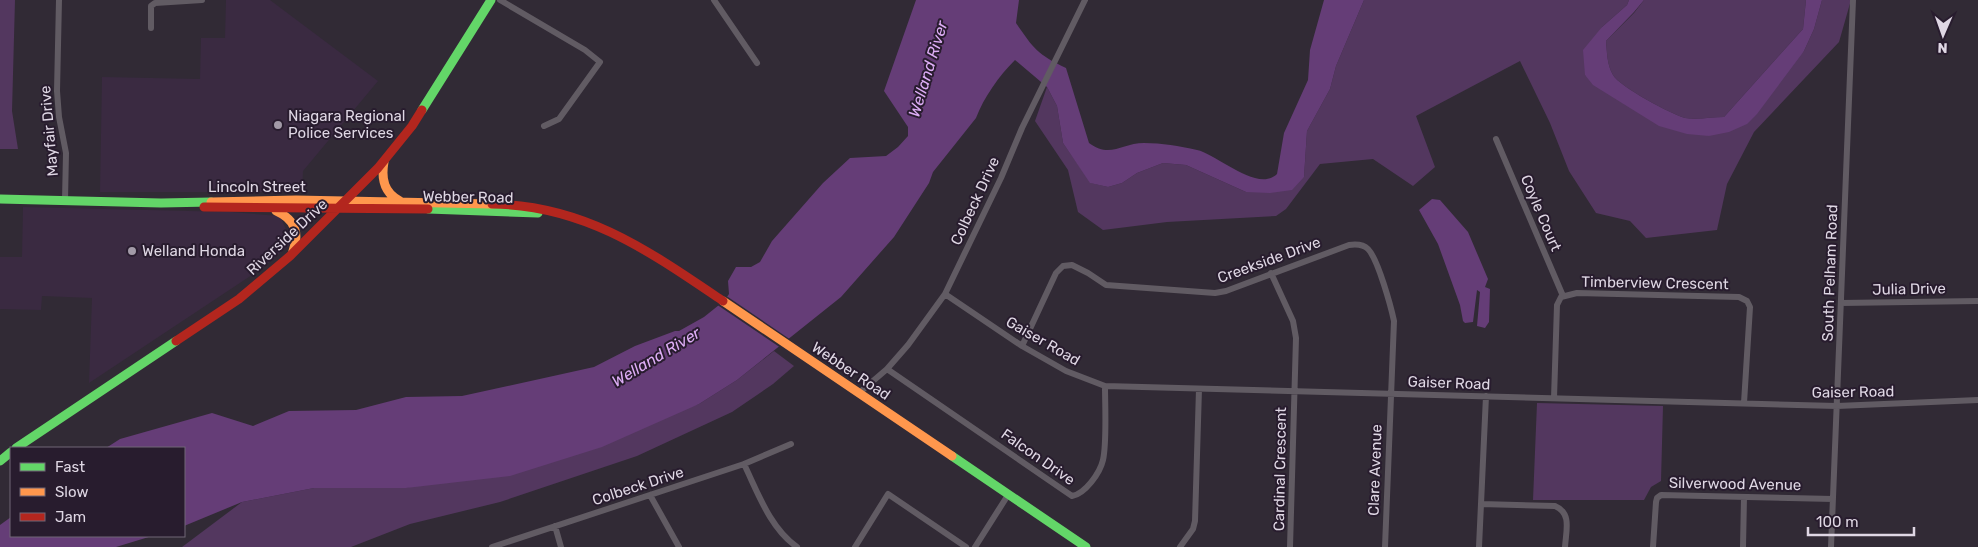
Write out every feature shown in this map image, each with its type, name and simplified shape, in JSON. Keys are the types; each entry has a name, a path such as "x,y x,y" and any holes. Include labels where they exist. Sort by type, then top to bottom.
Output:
{"main road":[{"name":"Riverside Drive","path":"17,447 238,299 290,256 384,162 412,126 440,84 491,0"},
{"path":"384,162 382,179 385,188 393,198 404,202"},
{"name":"Lincoln Street","path":"0,199 171,203 296,200 344,201"},
{"name":"Webber Road","path":"344,201 518,205 563,214 597,225 635,243 1086,547"},
{"name":"Lincoln Street","path":"171,203 201,207 269,210 337,209"},
{"name":"Webber Road","path":"337,209 518,212 563,217 597,225"},
{"path":"269,210 283,213 296,228 297,241 290,256"},
{"path":"0,461 10,453"}],"street":[{"name":"Mayfair Drive","path":"59,0 57,91 59,117 66,152 65,200"},
{"path":"151,28 151,6 155,3 202,0"},
{"path":"500,0 585,50 600,62 559,119 544,126"},
{"path":"714,0 757,63"},
{"name":"Colbeck Drive","path":"859,393 887,369 913,338 945,294 1047,77 1086,0"},
{"name":"South Pelham Road","path":"1831,547 1853,0"},
{"name":"Coyle Court","path":"1496,139 1563,296"},
{"name":"Creekside Drive","path":"1022,346 1056,273 1063,266 1072,265 1106,285 1215,293 1226,291 1349,245 1357,244 1368,249 1375,262 1392,311 1394,321 1391,394"},
{"name":"Cardinal Crescent","path":"1271,273 1293,320 1295,329 1290,547"},
{"name":"Timberview Crescent","path":"1554,398 1557,305 1563,296 1577,293 1739,297 1747,300 1750,307 1744,403"},
{"name":"Gaiser Road","path":"945,294 1022,346 1066,371 1105,386 1837,406 1978,400"},
{"name":"Julia Drive","path":"1841,303 1978,301"},
{"name":"Falcon Drive","path":"887,369 1072,496 1078,495 1085,490 1103,461 1105,386"},
{"path":"1180,547 1193,529 1195,521 1199,389"},
{"name":"Clare Avenue","path":"1385,547 1391,394"},
{"path":"1479,547 1486,396"},
{"name":"Colbeck Drive","path":"492,547 744,464 791,444"},
{"path":"744,464 766,508 780,530 797,547"},
{"path":"855,547 888,494 966,547"},
{"path":"650,495 678,547"},
{"path":"975,547 1008,495"},
{"name":"Silverwood Avenue","path":"1654,547 1656,502 1657,498 1661,495 1833,499"},
{"path":"1743,547 1744,496"},
{"path":"1481,504 1555,506 1561,508 1565,512 1566,517 1565,547"},
{"path":"555,526 561,547"}],"shaded area":[{"path":"0,0 15,0 12,111 18,149 0,149"},
{"path":"226,0 270,0 378,81 303,171 302,192 100,192 102,77 200,79 201,38 225,38"},
{"path":"1364,0 1629,0 1627,5 1602,27 1585,75 1709,136 1804,51 1814,29 1822,0 1851,0 1839,42 1754,132 1727,184 1717,230 1646,238 1630,221 1596,213 1569,171 1550,123 1520,61 1416,116 1435,167 1413,186 1373,159 1320,164 1286,209 1276,216 1167,222 1103,230 1078,212 1068,170 1035,121 1047,87 1057,106 1063,143 1091,183 1108,187 1122,183 1137,173 1163,163 1186,165 1246,192 1304,177 1307,131 1330,89 1336,66"},
{"path":"1644,0 1806,0 1803,29 1724,117 1694,119 1685,118 1646,100 1625,86 1611,71 1606,41 1634,13"},
{"path":"23,207 231,212 280,216 292,243 261,269 89,383 92,298 42,296 41,310 0,309 0,257 22,257"},
{"path":"774,351 794,366 773,384 732,412 637,456 500,502 410,524 351,547 182,547 242,502 314,488 406,488 699,404 737,380"},
{"path":"1537,403 1663,406 1661,481 1651,487 1644,500 1533,500"}],"water":[{"name":"Welland River","path":"916,0 1019,0 1016,23 1037,50 1048,59 1066,68 1089,143 1103,150 1144,143 1164,144 1197,150 1248,176 1269,179 1277,174 1284,133 1308,80 1310,50 1324,0 1364,0 1336,66 1330,89 1307,131 1304,177 1292,190 1270,193 1246,192 1186,165 1163,163 1137,173 1122,183 1108,187 1090,183 1063,143 1057,106 1047,87 1015,60 993,87 983,102 976,118 933,172 929,183 894,237 841,297 737,380 699,404 602,447 510,476 406,488 314,488 242,502 185,526 185,447 108,447 120,439 212,413 253,426 289,411 356,410 406,397 462,396 594,367 635,346 679,331 704,317 724,301 729,294 728,281 736,267 751,267 760,262 772,241 823,183 850,158 886,156 908,136 908,127 884,91"},
{"path":"1629,0 1644,0 1606,41 1608,63 1613,75 1635,93 1658,106 1685,118 1694,119 1724,117 1803,29 1806,0 1822,0 1814,29 1804,51 1757,114 1747,124 1729,132 1709,136 1687,134 1659,126 1593,85 1585,75 1583,50 1602,27 1627,5"},
{"path":"1432,199 1440,200 1468,232 1488,279 1485,287 1490,289 1489,322 1485,328 1477,326 1480,292 1477,290 1473,322 1465,323 1463,321 1460,305 1438,244 1419,210"},
{"path":"10,518 10,537 149,537 116,547 0,547 0,525"}],"pier":[{"path":"725,295 791,340 781,348 716,304"}],"traffic: fast":[{"path":"422,110 491,0"},
{"path":"0,199 161,203 211,202"},
{"path":"428,209 538,213"},
{"path":"17,447 176,341"},
{"path":"0,461 10,453"},
{"path":"952,456 1086,547"}],"traffic: slow":[{"path":"384,162 383,174 387,190 400,201"},
{"path":"211,202 296,200 492,204"},
{"path":"276,211 287,218 294,227 296,238 293,251"},
{"path":"723,301 952,456"}],"traffic: jam":[{"path":"176,341 239,299 290,256 378,168 412,126 422,110"},
{"path":"492,204 526,206 557,213 615,234 669,265 723,301"},
{"path":"204,207 428,209"}],"place":[{"name":"Niagara Regional Police Services","path":"278,125"},
{"name":"Welland Honda","path":"132,251"}]}
